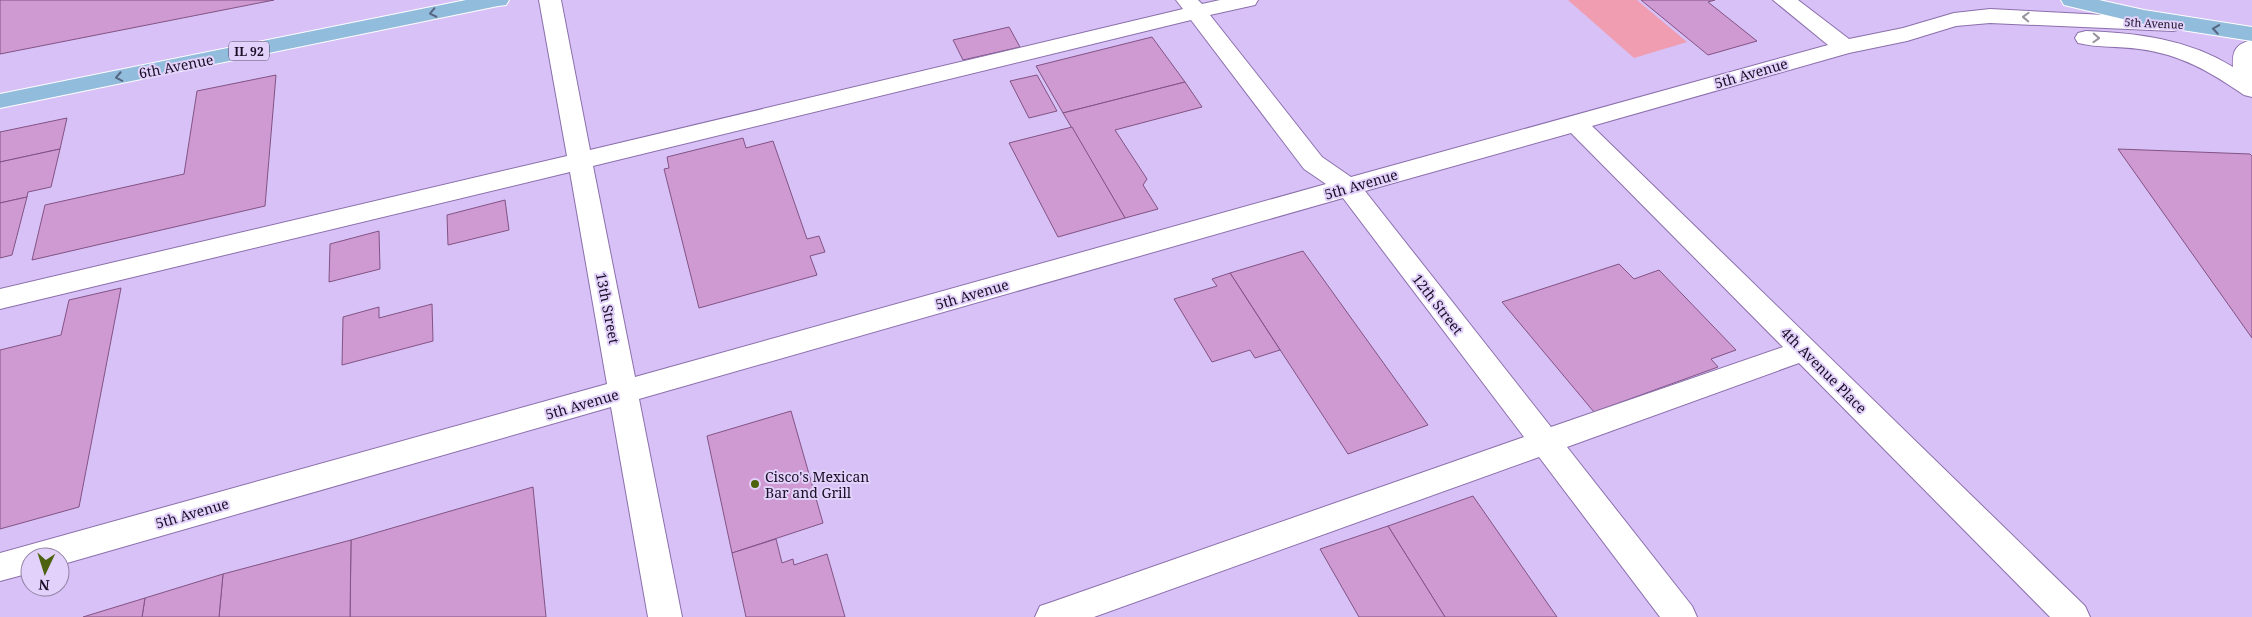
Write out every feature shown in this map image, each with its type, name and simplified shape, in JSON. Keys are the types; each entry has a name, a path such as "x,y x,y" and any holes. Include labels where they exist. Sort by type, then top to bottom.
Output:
{"main road":[{"name":"6th Avenue","path":"0,101 498,0"},
{"path":"2072,0 2180,24"},
{"name":"5th Avenue","path":"2180,24 2252,34"}],"street":[{"name":"13th Street","path":"550,0 665,617"},
{"path":"0,299 580,161 1192,6 1247,0"},
{"path":"1784,0 1845,47"},
{"name":"12th Street","path":"1192,6 1313,163 1349,188 1680,617"},
{"name":"5th Avenue","path":"70,548 1845,47 1907,34 1954,20 1990,16 2180,24"},
{"name":"5th Avenue","path":"1907,34 2010,35 2102,39 2151,45 2193,55 2252,88"},
{"path":"2252,47 2243,54 2244,68 2252,88"},
{"name":"4th Avenue Place","path":"1575,123 2074,617"},
{"path":"1052,617 1805,350"},
{"path":"0,567 20,562"}],"shaded area":[{"path":"1568,0 1637,0 1687,42 1634,58"}],"building":[{"path":"0,0 274,0 0,54"},
{"path":"1641,0 1715,0 1708,2 1757,41 1708,55"},
{"path":"1009,27 1020,47 963,60 953,40"},
{"path":"1152,37 1185,82 1063,113 1036,66"},
{"path":"276,75 265,206 32,260 45,205 184,174 197,91"},
{"path":"1037,75 1057,111 1029,118 1010,81"},
{"path":"1185,82 1202,107 1115,130 1147,179 1143,185 1158,209 1125,218 1063,113"},
{"path":"67,118 60,149 0,162 0,132"},
{"path":"1072,127 1125,218 1058,237 1009,143"},
{"path":"743,138 746,148 773,141 807,239 819,236 825,252 810,256 817,275 699,308 664,169 669,168 667,157"},
{"path":"60,149 51,187 28,192 27,197 0,203 0,162"},
{"path":"2118,149 2250,154 2252,156 2252,338"},
{"path":"27,197 12,255 0,258 0,203"},
{"path":"505,200 509,230 448,245 447,215"},
{"path":"379,231 380,269 329,282 330,244"},
{"path":"1303,251 1428,425 1348,454 1230,273"},
{"path":"1619,264 1634,279 1659,270 1736,350 1711,359 1718,367 1594,412 1502,302"},
{"path":"1230,273 1280,350 1255,358 1250,350 1212,362 1174,299 1217,286 1212,279"},
{"path":"121,288 79,507 0,529 0,350 61,335 69,300"},
{"path":"432,304 433,341 342,365 343,317 379,307 379,318"},
{"path":"791,411 823,523 732,553 707,436"},
{"path":"533,487 546,617 350,617 351,540"},
{"path":"1473,496 1557,617 1445,617 1388,526"},
{"path":"1388,526 1445,617 1359,617 1320,549"},
{"path":"776,539 782,563 793,559 794,565 827,554 845,617 746,617 732,553"},
{"path":"351,540 350,617 219,617 223,574"},
{"path":"223,574 219,617 142,617 145,598"},
{"path":"145,598 142,617 83,617"}],"place":[{"name":"Cisco's Mexican Bar and Grill","path":"755,484"}]}
